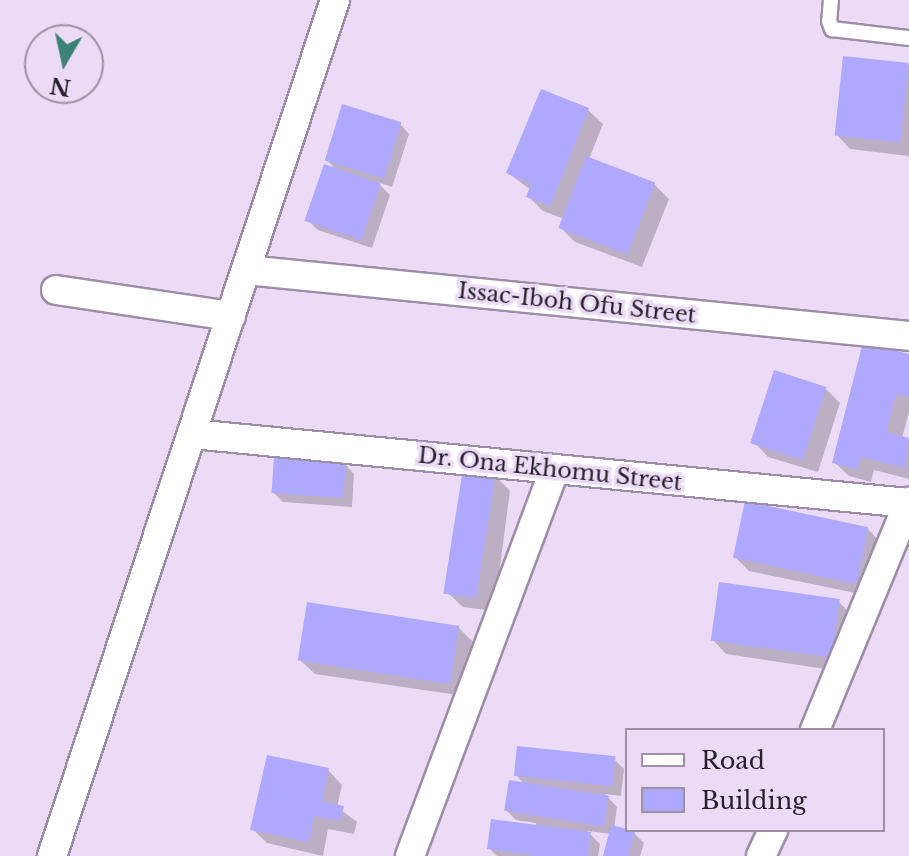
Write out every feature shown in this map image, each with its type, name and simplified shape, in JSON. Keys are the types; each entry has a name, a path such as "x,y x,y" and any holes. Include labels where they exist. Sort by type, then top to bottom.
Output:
{"street":[{"path":"52,856 335,0"},
{"name":"Issac-Iboh Ofu Street","path":"246,270 909,336"},
{"path":"56,290 231,316"},
{"name":"Dr. Ona Ekhomu Street","path":"192,434 909,503"},
{"path":"410,856 555,469"},
{"path":"816,728 909,503"},
{"path":"761,856 772,832"}],"lane":[{"path":"831,0 829,21 832,29 909,38"}],"building":[{"path":"843,56 909,63 900,142 835,136"},
{"path":"541,89 589,108 550,206 526,197 531,184 506,173"},
{"path":"342,104 401,122 384,179 325,160"},
{"path":"586,156 655,183 627,254 558,228"},
{"path":"324,164 381,184 361,240 304,221"},
{"path":"863,342 909,354 909,397 896,394 886,432 909,438 905,468 860,457 857,469 832,463"},
{"path":"774,370 826,387 803,460 750,443"},
{"path":"274,457 346,462 343,498 271,493"},
{"path":"463,469 496,474 476,599 443,593"},
{"path":"745,501 868,527 856,584 733,558"},
{"path":"719,582 840,599 832,657 711,640"},
{"path":"307,602 459,626 450,684 298,660"},
{"path":"517,746 615,756 612,786 514,776"},
{"path":"267,755 329,768 322,801 344,806 340,821 314,816 309,842 250,830"},
{"path":"509,780 609,796 604,826 504,811"},
{"path":"491,819 591,832 588,856 539,856 487,849"},
{"path":"611,825 625,828 625,832 635,832 628,856 603,856"}]}
